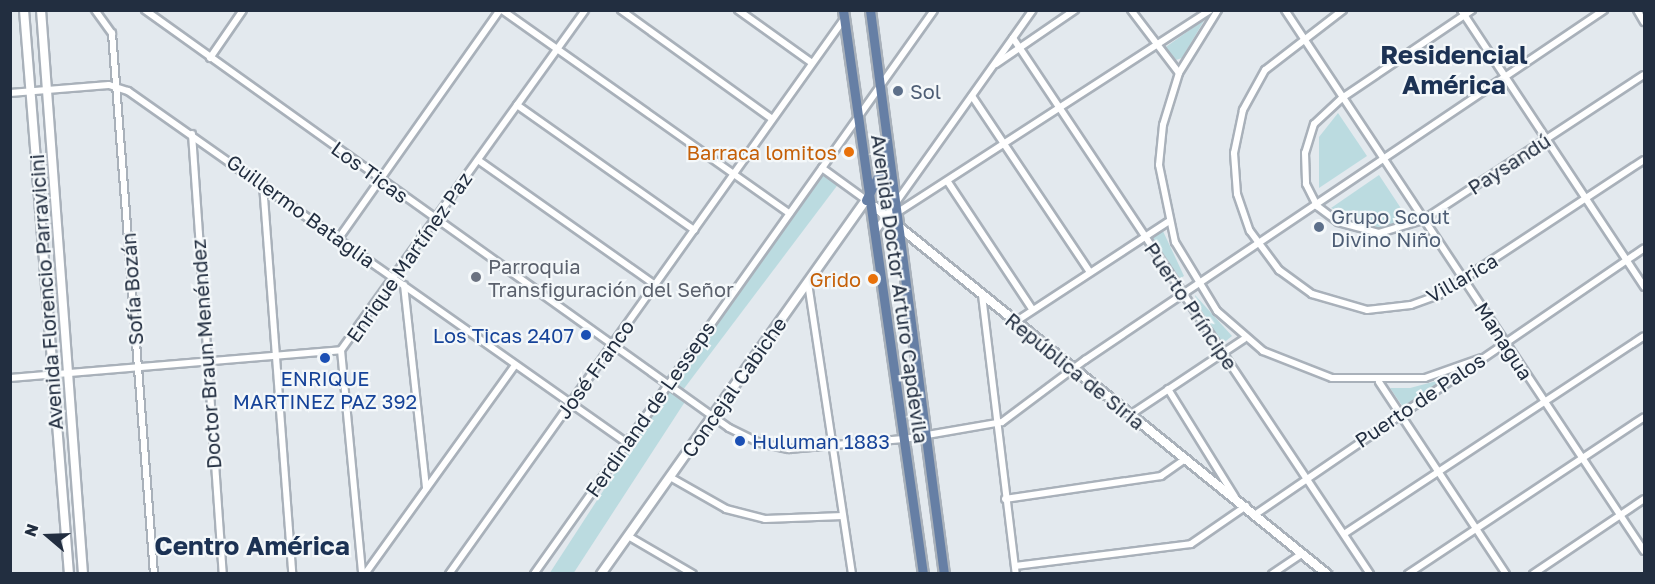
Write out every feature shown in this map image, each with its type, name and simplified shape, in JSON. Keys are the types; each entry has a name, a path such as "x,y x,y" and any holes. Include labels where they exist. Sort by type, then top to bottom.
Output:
{"main road":[{"name":"Avenida Florencio Parravicini","path":"24,10 69,573"},
{"name":"Avenida Florencio Parravicini","path":"41,10 83,573"},
{"name":"Avenida Doctor Arturo Capdevila","path":"868,12 888,156 893,215 944,573"},
{"name":"Avenida Doctor Arturo Capdevila","path":"844,14 866,200 923,573"},
{"path":"866,200 888,156"},
{"name":"República de Siria","path":"866,200 893,215 1014,323 1235,497 1327,573"},
{"name":"Concejal Cabiche","path":"601,573 866,200"}],"street":[{"name":"Sofía Bozán","path":"95,10 111,28 154,573"},
{"name":"Los Ticas","path":"145,10 612,345 713,416 760,444 789,449 832,446 904,439 995,426"},
{"path":"210,58 243,10"},
{"path":"339,238 501,10 789,213"},
{"name":"Enrique Martínez Paz","path":"10,378 341,350 585,10"},
{"path":"621,10 772,119"},
{"path":"738,10 812,63"},
{"name":"Ferdinand de Lesseps","path":"534,573 934,10"},
{"path":"893,215 972,96 1033,10"},
{"path":"993,66 1076,10"},
{"path":"1131,10 1154,45 1179,73"},
{"path":"873,234 893,215 948,182 1060,106 1210,10"},
{"path":"1218,10 1179,73 1160,142 1168,222 1198,285 1244,339 1306,371 1379,382 1425,378 1482,358"},
{"name":"Managua","path":"1285,10 1644,551"},
{"name":"Villarica","path":"1343,10 1303,38 1265,70 1236,134 1237,194 1258,244 1300,287 1351,308 1411,305 1464,281 1644,160"},
{"path":"1317,206 1306,184 1305,153 1314,124 1342,98 1462,13 1472,10"},
{"path":"995,426 1183,294 1317,206 1604,10"},
{"path":"1637,10 1644,22"},
{"path":"1462,13 1644,287"},
{"name":"José Franco","path":"449,573 656,285 844,14"},
{"name":"Puerto Príncipe","path":"1014,38 1370,573"},
{"name":"Paysandú","path":"1317,206 1364,232 1394,231 1423,220 1644,75"},
{"path":"10,93 116,86"},
{"name":"Guillermo Bataglia","path":"116,86 192,134 627,443"},
{"path":"972,96 1089,271"},
{"path":"517,105 694,230"},
{"name":"Doctor Braun Menéndez","path":"192,134 223,573"},
{"path":"478,160 656,285"},
{"name":"República de Siria","path":"822,168 866,200"},
{"path":"948,182 1032,309"},
{"path":"263,184 274,356 292,573"},
{"path":"1014,323 1089,271 1168,222"},
{"name":"Puerto de Palos","path":"1256,514 1306,477 1644,248"},
{"path":"807,283 852,573"},
{"path":"404,285 426,488"},
{"path":"982,295 995,426 1016,573"},
{"path":"1344,534 1644,336"},
{"path":"1130,416 1244,339"},
{"path":"341,350 364,573"},
{"path":"364,573 515,364"},
{"path":"1379,382 1506,573"},
{"path":"1168,389 1235,497"},
{"path":"1408,573 1644,417"},
{"path":"1005,499 1161,476 1185,459"},
{"path":"670,477 710,501 756,517 798,522 843,516"},
{"path":"1533,573 1644,499"},
{"path":"1015,566 1191,544 1246,506"},
{"path":"628,536 693,573"},
{"path":"1272,573 1303,553"}],"shaded area":[{"path":"1205,19 1182,58 1173,61 1163,49"},
{"path":"1338,113 1367,156 1319,188 1319,137"},
{"path":"821,172 838,185 684,389 667,376"},
{"path":"1379,175 1408,219 1379,228 1331,208"},
{"path":"1162,229 1184,276 1176,281 1149,237"},
{"path":"1195,295 1232,336 1221,345 1196,301"},
{"path":"1444,379 1403,407 1390,388 1410,388"},
{"path":"668,391 685,402 573,574 549,574"}],"place":[{"name":"Sol","path":"898,91"},
{"name":"Barraca lomitos","path":"849,152"},
{"name":"Grupo Scout Divino Niño","path":"1319,227"},
{"name":"Parroquia Transfiguración del Señor","path":"476,277"},
{"name":"Grido","path":"873,279"},
{"name":"Los Ticas 2407","path":"586,335"},
{"name":"ENRIQUE MARTINEZ PAZ 392","path":"325,358"},
{"name":"Huluman 1883","path":"740,441"}],"district":[{"name":"Residencial América","path":"1454,70"},
{"name":"Centro América","path":"252,546"}]}
